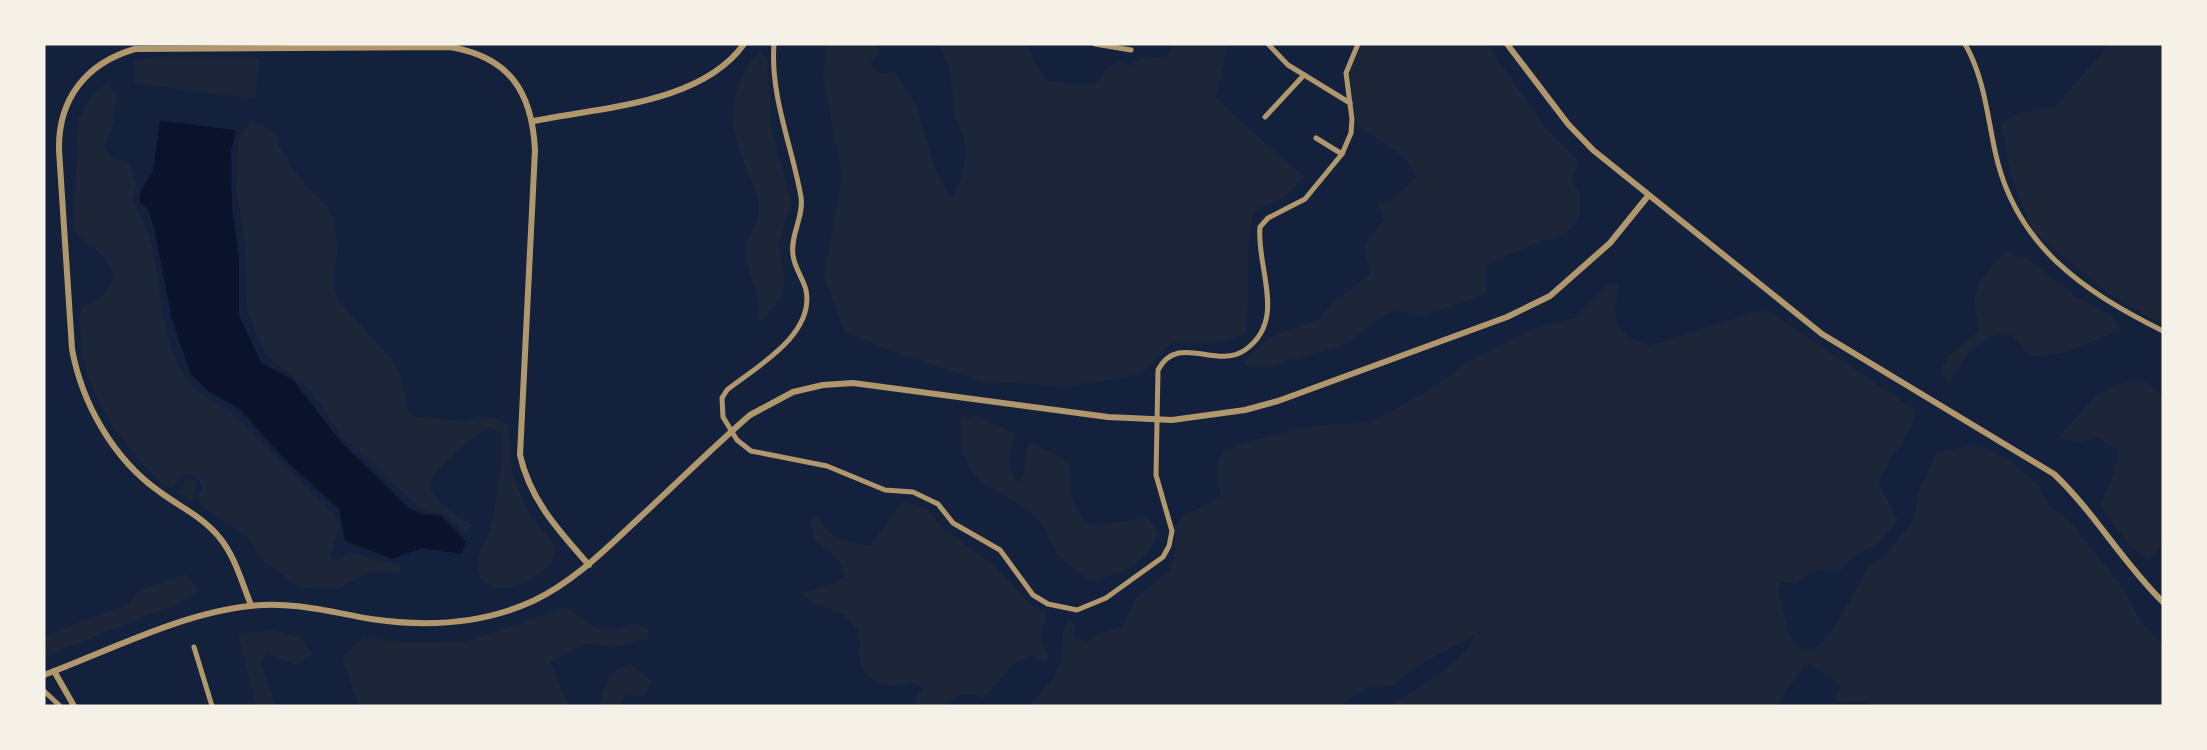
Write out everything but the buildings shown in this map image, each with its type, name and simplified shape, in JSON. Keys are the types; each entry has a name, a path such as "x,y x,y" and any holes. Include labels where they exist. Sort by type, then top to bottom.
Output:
{"street":[{"path":"534,121 675,91 714,74 744,44"},
{"path":"774,44 783,128 801,200 793,257 806,290 807,307 802,323 791,337 722,398 723,417 731,432 751,451 827,466 885,490 913,492 938,504 953,523 1000,550 1033,595 1066,609 1091,606 1106,598 1163,557 1169,546 1172,531 1156,475 1158,370 1163,361 1173,354 1194,351 1228,358 1255,342 1268,315 1259,227 1268,218 1305,199 1342,154 1351,134 1351,103 1346,73 1358,44"},
{"path":"1094,44 1131,50"},
{"path":"1268,44 1288,65 1351,103"},
{"path":"1507,44 1568,124 1648,196 1822,334 2054,474 2068,488 2127,565 2163,602"},
{"path":"1965,44 1979,75 1995,155 2025,226 2052,261 2068,274 2111,305 2163,331"},
{"path":"251,606 227,547 219,537 201,519 139,475 98,421 81,386 72,349 59,142 61,120 73,91 96,66 135,49 450,47 470,51 498,65 521,90 534,121 535,150 520,455 524,473 538,503 589,565"},
{"path":"1265,117 1304,75"},
{"path":"1317,138 1342,154"},
{"path":"44,675 196,618 251,606 320,607 410,623 456,622 500,613 550,592 589,565 750,415 779,398 809,387 837,383 876,384 1120,417 1183,420 1245,410 1278,401 1507,317 1550,296 1591,262 1648,196"},
{"path":"194,647 212,706"},
{"path":"54,671 74,706"},
{"path":"44,691 60,706"}],"shaded area":[{"path":"827,44 875,44 879,51 870,64 879,73 895,72 917,107 934,167 950,198 962,176 965,152 963,135 956,117 949,69 940,44 1025,44 1046,80 1076,85 1096,83 1107,68 1118,62 1131,65 1140,58 1168,56 1172,44 1228,44 1216,97 1304,176 1285,197 1254,211 1249,242 1245,334 1219,342 1171,342 1141,374 1070,386 985,382 907,357 845,332 824,277 842,175 823,77"},
{"path":"1360,44 1487,44 1546,129 1580,163 1571,179 1580,194 1580,218 1565,235 1531,245 1487,265 1485,294 1425,316 1398,311 1384,315 1342,346 1270,366 1244,366 1245,360 1272,336 1320,319 1329,306 1370,274 1364,244 1384,220 1378,203 1395,198 1416,177 1405,158 1357,125 1348,77"},
{"path":"2109,44 2163,44 2163,325 2110,294 2033,232 2011,176 2001,123 2019,113 2055,107"},
{"path":"760,48 767,59 772,131 791,203 779,244 785,281 780,300 762,320 757,318 757,294 746,255 747,241 758,217 759,204 738,145 733,116 742,77"},
{"path":"260,58 255,99 134,83 134,60"},
{"path":"108,83 117,94 113,124 104,148 113,158 130,164 136,186 132,200 144,222 151,245 167,336 186,378 198,391 240,420 329,509 340,525 330,556 336,561 351,553 399,565 401,573 369,571 339,589 299,587 264,562 246,536 205,509 198,498 202,488 198,478 187,473 171,488 164,485 134,454 108,419 89,380 80,317 83,306 99,300 114,280 109,264 74,230 78,119 93,93"},
{"path":"251,120 276,133 279,147 303,183 328,207 333,217 338,246 333,284 339,301 393,361 401,375 407,409 414,416 466,422 479,417 494,418 508,425 513,474 523,500 532,517 550,537 555,547 550,564 525,583 500,588 492,586 481,578 478,570 479,558 496,502 501,434 489,427 485,429 443,464 432,478 431,491 441,505 472,525 466,534 444,514 421,509 343,438 310,390 268,357 255,332 247,308 245,244 236,188 238,141"},
{"path":"160,121 236,130 231,151 232,207 239,258 239,316 262,363 293,380 341,442 410,509 422,514 441,516 466,541 462,554 421,548 393,559 345,541 339,509 286,461 241,410 208,391 191,374 172,320 154,228 148,209 139,202 141,191 153,171"},
{"path":"2006,252 2026,258 2075,296 2112,316 2120,331 2059,354 2029,356 2011,335 1996,333 1971,351 1949,382 1940,372 1948,356 1978,332 1975,304 1977,288 1989,268"},
{"path":"1609,284 1619,284 1615,311 1619,327 1630,338 1650,346 1765,309 1915,410 1909,430 1879,483 1898,520 1882,541 1852,557 1841,570 1816,569 1796,584 1782,582 1778,589 1789,634 1800,650 1815,650 1838,622 1867,569 1887,554 1915,518 1917,496 1936,453 1968,446 1985,448 2012,462 2038,485 2052,509 2070,522 2124,589 2140,620 2163,645 2163,706 1877,706 1860,701 1838,702 1834,698 1841,685 1810,664 1804,666 1776,706 1388,706 1451,664 1462,654 1475,634 1422,664 1394,685 1365,690 1342,706 1030,706 1059,666 1067,620 1075,624 1074,637 1086,643 1096,635 1122,626 1135,599 1170,569 1175,555 1175,526 1186,514 1221,498 1217,469 1222,450 1288,431 1329,424 1369,423 1433,388 1463,365 1530,330 1575,318"},
{"path":"2126,382 2147,382 2163,397 2163,533 2159,550 2148,559 2128,544 2101,506 2114,473 2117,450 2098,438 2079,442 2058,438 2095,396"},
{"path":"977,416 1015,434 1010,460 1018,485 1023,476 1029,443 1042,447 1068,463 1072,500 1084,522 1096,526 1148,517 1158,534 1148,552 1132,566 1091,581 1069,564 1054,550 1038,520 973,473 966,461 962,444 961,420"},
{"path":"190,478 197,482 193,501 175,491 181,490 185,480"},
{"path":"903,502 925,508 945,530 996,567 1032,606 1046,612 1041,641 1049,653 1047,662 1031,656 1014,664 983,698 962,695 945,706 920,706 914,702 922,688 911,682 889,685 870,677 861,664 860,637 854,626 842,614 811,601 801,593 833,584 845,575 839,560 813,539 811,520 819,516 828,531 839,539 870,546"},
{"path":"185,574 199,590 187,600 44,657 44,636 128,604 140,590"},
{"path":"566,607 591,625 606,630 624,628 636,623 649,630 648,639 614,647 587,643 550,662 569,706 359,706 342,658 363,637 405,643 465,642"},
{"path":"274,630 302,638 313,654 295,665 267,653 260,664 277,706 256,706 238,634"},
{"path":"630,664 653,682 642,697 626,695 620,706 600,706 608,680 616,671"}]}
